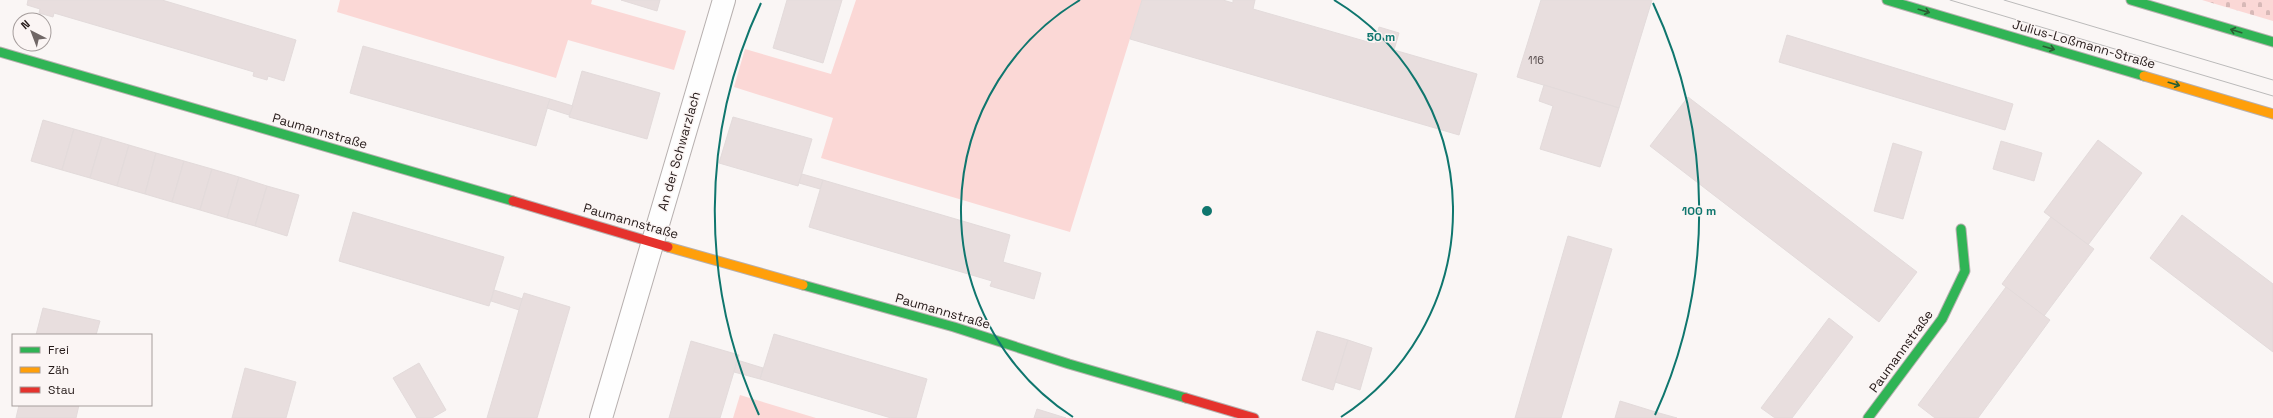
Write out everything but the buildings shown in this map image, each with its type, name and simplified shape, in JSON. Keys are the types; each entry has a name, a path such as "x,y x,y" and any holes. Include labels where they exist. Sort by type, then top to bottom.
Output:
{"street":[{"name":"An der Schwarzlach","path":"601,418 724,0"},
{"name":"Julius-Loßmann-Straße","path":"1887,0 2273,114"},
{"path":"2131,0 2273,42"},
{"name":"Paumannstraße","path":"0,52 776,278 954,327 1069,364 1254,418"},
{"name":"Paumannstraße","path":"1868,418 1942,319 1965,272 1961,229"}],"green space":[{"path":"340,0 592,0 591,4 686,31 674,70 568,40 556,78 337,12"},
{"path":"856,0 1142,0 1070,232 821,158 833,118 734,87 745,49 831,74"},
{"path":"2202,0 2273,0 2273,21"},
{"path":"740,395 816,418 733,418"}],"tram line":[{"path":"1950,0 2273,96"},
{"path":"2004,0 2273,80"}],"traffic: fast":[{"path":"1887,0 2144,76"},
{"path":"2131,0 2273,42"},
{"path":"0,52 513,201"},
{"path":"1868,418 1942,319 1965,271 1961,229"},
{"path":"803,285 954,327 1069,364 1186,398"}],"traffic: slow":[{"path":"2144,76 2273,114"},
{"path":"668,247 803,285"}],"traffic: jam":[{"path":"513,201 668,247"},
{"path":"1186,398 1254,418"}]}
